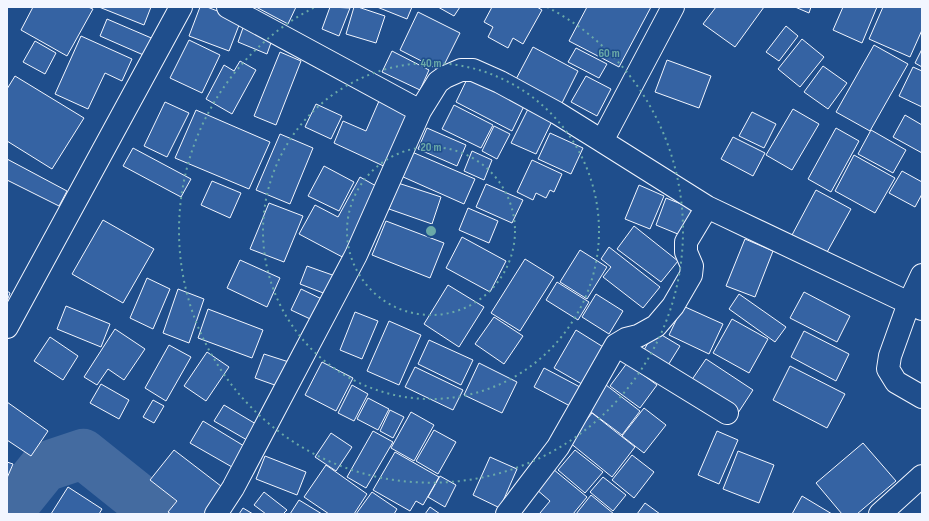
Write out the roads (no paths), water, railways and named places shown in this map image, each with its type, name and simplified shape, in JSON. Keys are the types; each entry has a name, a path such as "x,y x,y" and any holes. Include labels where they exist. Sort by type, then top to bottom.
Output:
{"street":[{"path":"7,326 181,7"},
{"path":"228,7 420,111"},
{"path":"602,141 673,7"},
{"path":"216,514 233,488 356,254 420,111 438,82 461,70 473,70 500,82 557,113 707,207 916,306"},
{"path":"507,514 558,447 616,345 626,339 638,336 656,326 673,306 690,274 692,266 686,252 686,242 707,207"},
{"path":"922,275 916,306 890,356 888,369 896,382 922,397"},
{"path":"616,345 727,413"},
{"path":"880,514 922,476"}],"waterway":[{"path":"7,513 44,467 83,454 158,514"}]}
